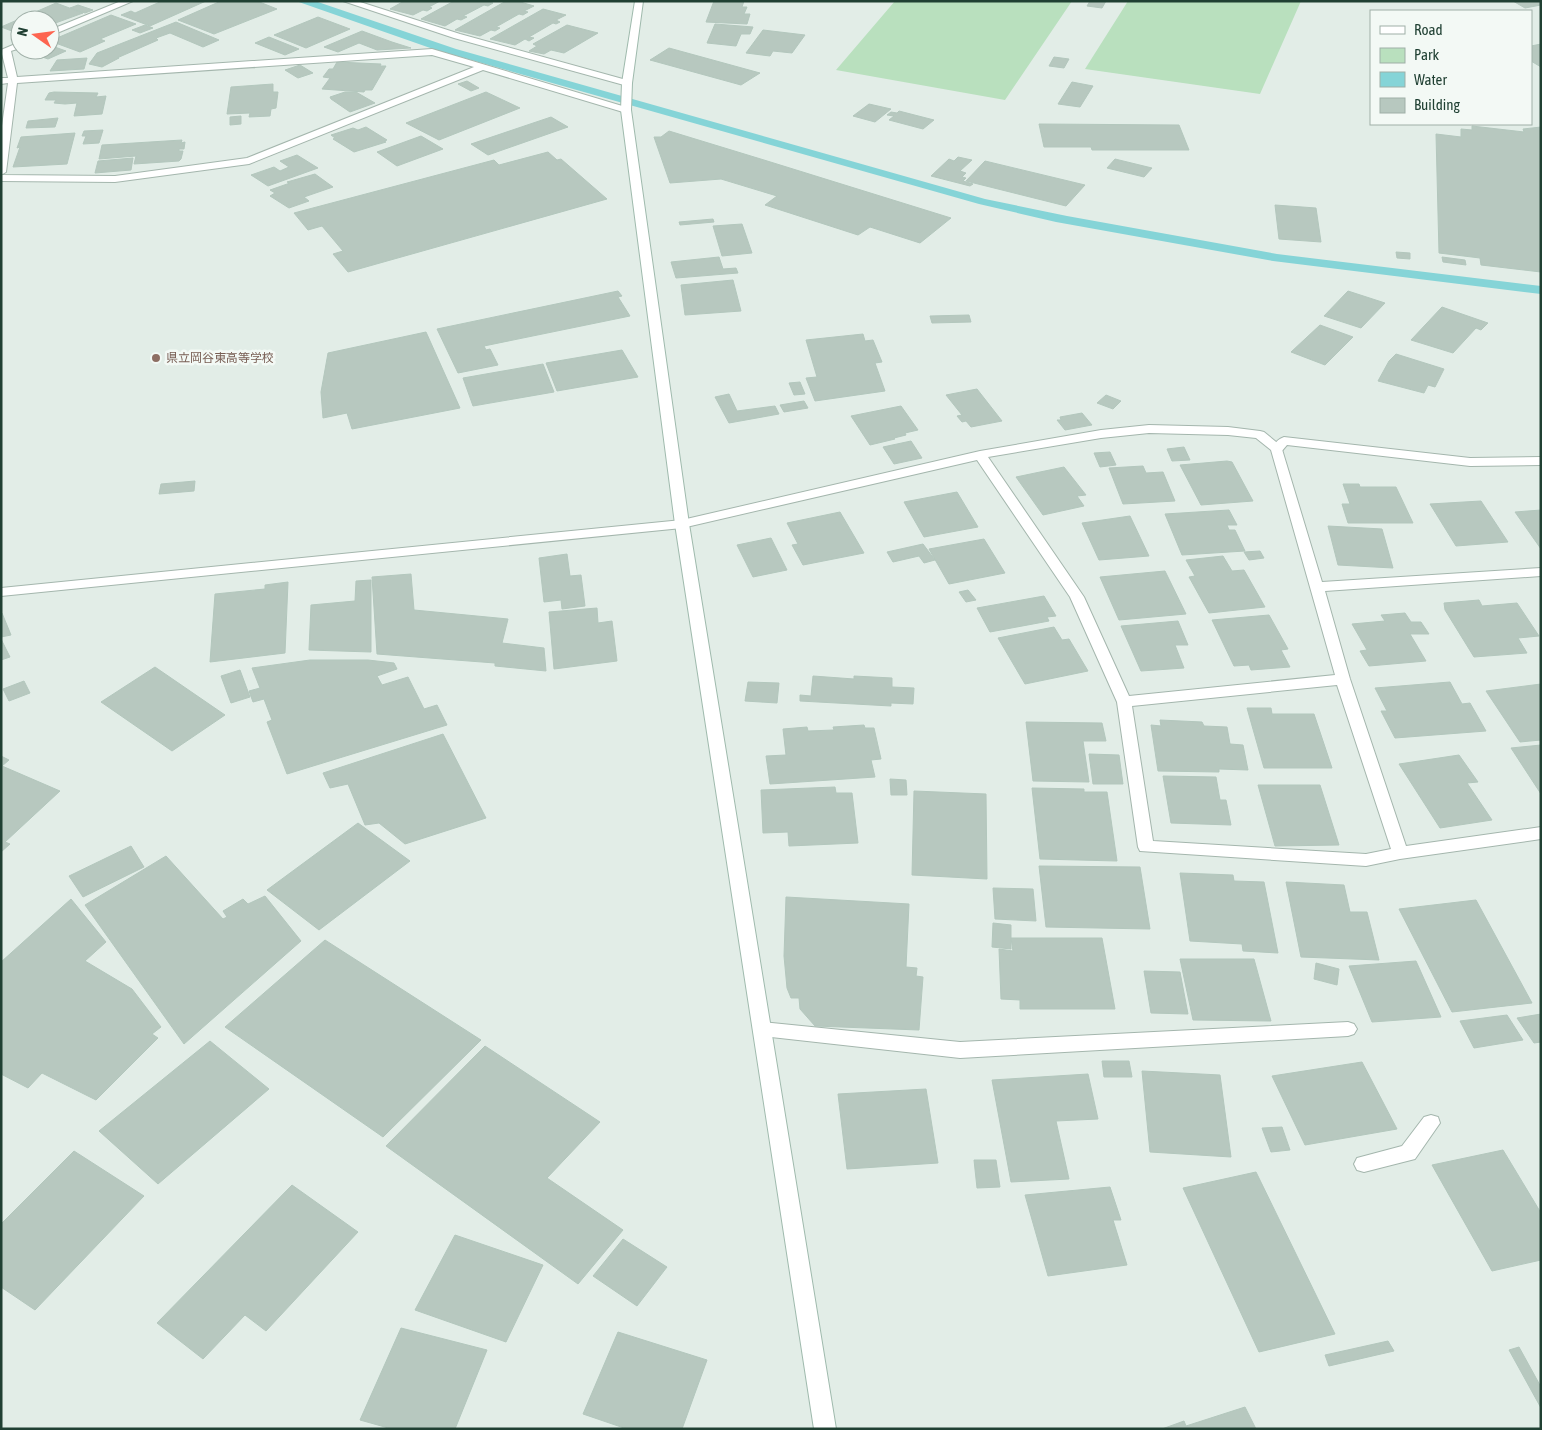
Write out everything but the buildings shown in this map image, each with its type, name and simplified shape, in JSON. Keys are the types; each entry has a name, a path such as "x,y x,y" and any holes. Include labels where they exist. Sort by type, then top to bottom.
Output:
{"street":[{"path":"60,29 129,1"},
{"path":"347,1 457,36 627,86"},
{"path":"639,1 626,106 682,524 824,1429"},
{"path":"1,172 13,80 4,46"},
{"path":"1,81 432,52 483,68 626,106"},
{"path":"1,178 115,179 249,161 483,68"},
{"path":"1,592 682,524 980,455 1101,434 1149,430 1228,431 1260,435 1276,449 1343,679 1400,852"},
{"path":"1276,449 1284,441 1470,462 1541,461"},
{"path":"980,455 1077,597 1124,702 1146,847 1366,860 1400,852 1541,833"},
{"path":"1317,587 1541,572"},
{"path":"1124,702 1343,679"},
{"path":"762,1029 960,1050 1348,1029"},
{"path":"1364,1164 1408,1153 1431,1123"}],"green space":[{"path":"895,1 1072,1 1005,100 836,70"},
{"path":"1128,1 1301,1 1260,94 1085,69"}],"water":[{"path":"296,1 315,1 456,49 985,199 1067,216 1277,254 1541,286 1541,294 1273,261 1056,222 979,204 436,50"}],"place":[{"name":"県立岡谷東高等学校","path":"156,358"}]}
